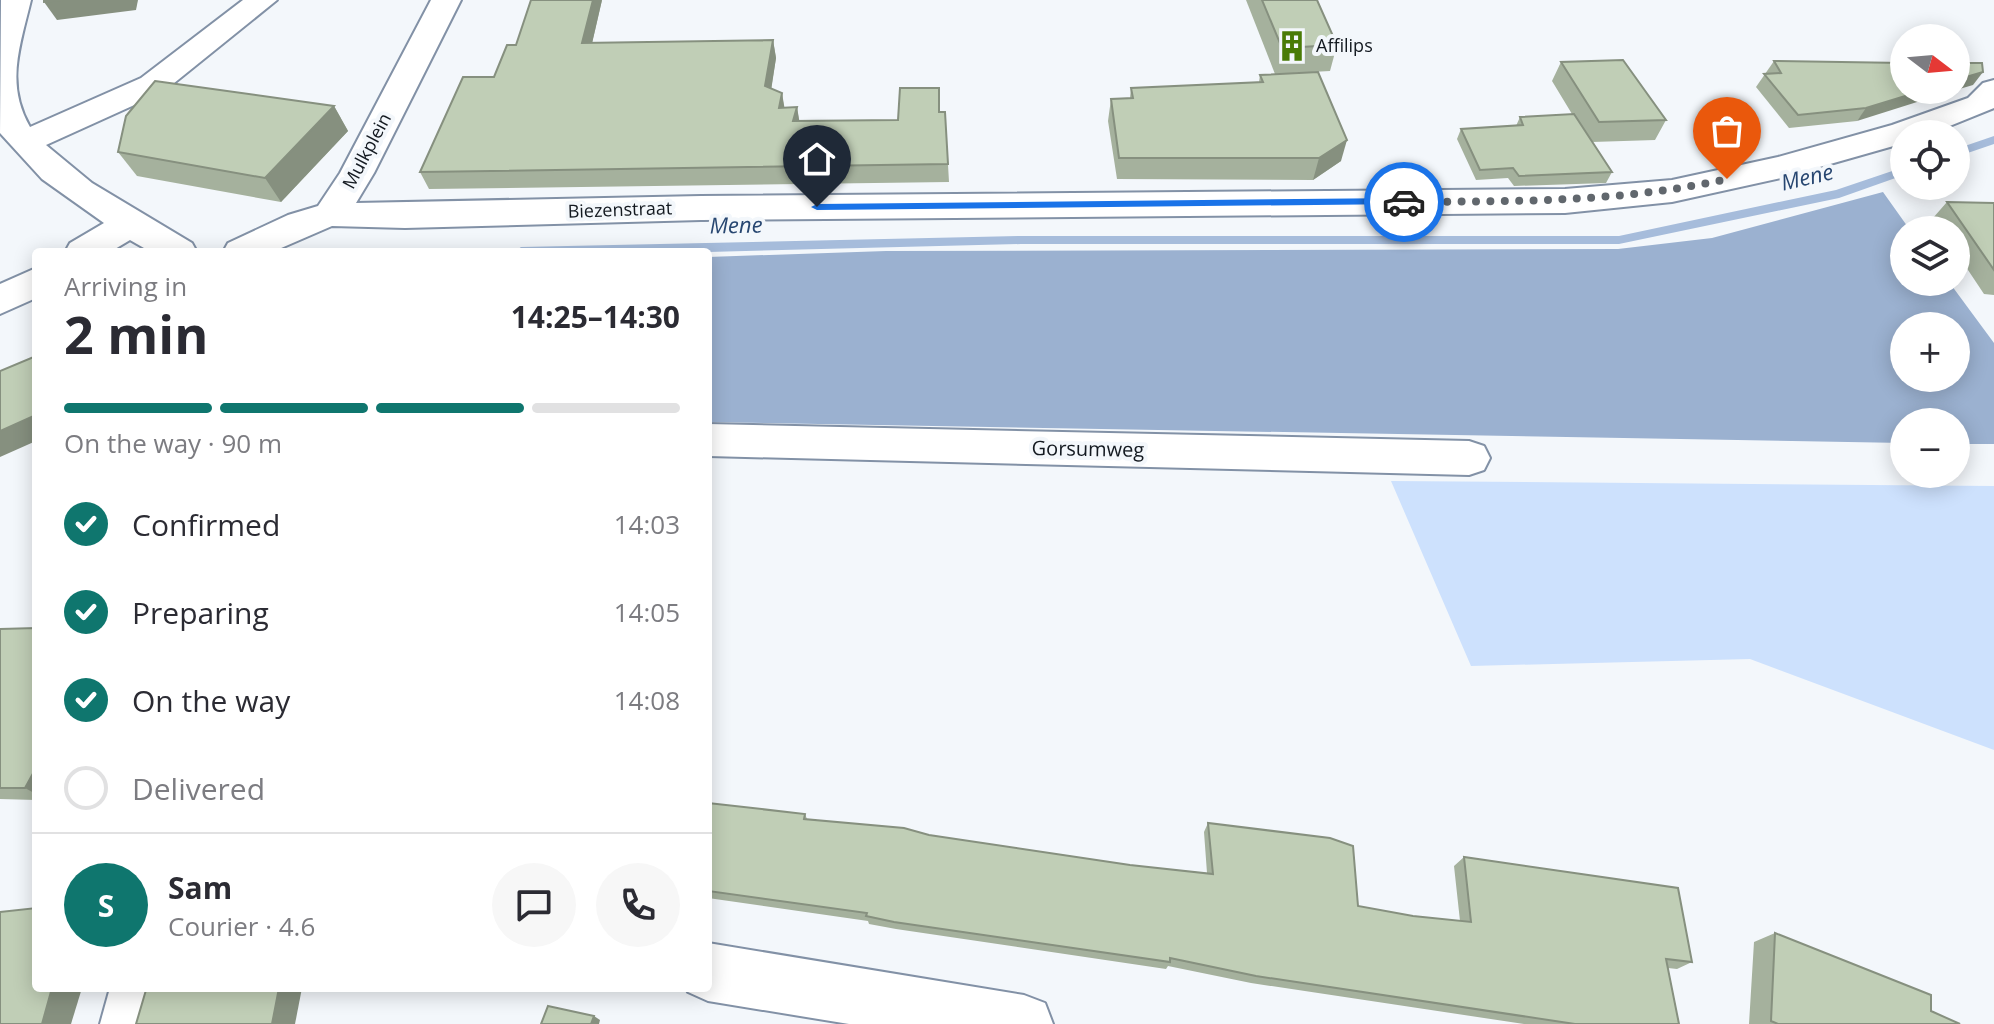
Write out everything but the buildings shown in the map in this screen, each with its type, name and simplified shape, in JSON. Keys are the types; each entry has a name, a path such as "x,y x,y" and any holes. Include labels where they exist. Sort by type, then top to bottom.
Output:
{"street":[{"path":"16,0 0,69 4,110 25,142 71,185 172,248"},
{"path":"25,142 152,85 262,0"},
{"name":"Mulkplein","path":"331,214 357,173 446,0"},
{"name":"Biezenstraat","path":"331,214 405,216 701,208 1565,201 1672,191 1781,167 1904,132 1979,105 1994,90"},
{"path":"249,248 301,223 331,214"},
{"path":"90,248 129,224"},
{"path":"0,301 32,283"},
{"name":"Gorsumweg","path":"712,440 1469,458"},
{"path":"712,973 1024,1024"},
{"path":"129,1024 138,992"}],"shaded area":[{"path":"1883,192 1900,216 1890,216 1890,296 1959,296 1994,343 1994,444 1970,444 1970,408 1890,408 1890,443 712,422 712,257 886,251 1618,249 1712,238"},
{"path":"1391,481 1890,485 1890,488 1994,486 1994,750 1750,659 1471,666"}],"waterway":[{"name":"Mene","path":"1970,148 1994,140"},
{"name":"Mene","path":"688,248 1021,240 1619,240 1839,194 1890,176"}],"way so far":[{"path":"1404,202 1565,201 1672,191 1727,179"}],"place":[{"name":"Affilips","path":"1292,46"}],"route":[{"path":"817,207 1404,202"}]}
